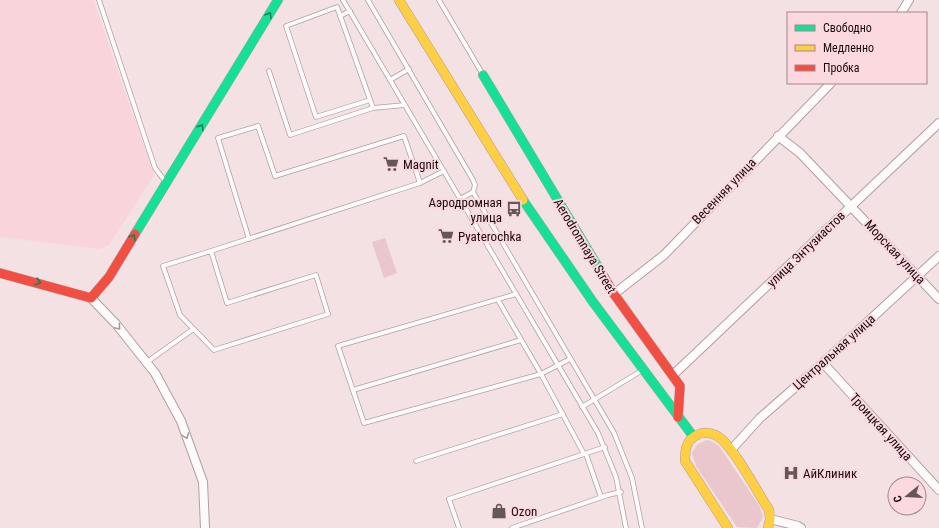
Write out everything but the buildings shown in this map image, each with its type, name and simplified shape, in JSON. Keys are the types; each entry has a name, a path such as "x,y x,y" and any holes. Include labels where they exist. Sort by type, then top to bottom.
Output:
{"street":[{"path":"91,298 109,277 278,0"},
{"path":"399,0 527,206 598,310 693,436"},
{"path":"902,12 909,0"},
{"name":"Aerodromnaya Street","path":"483,75 614,294 674,375 680,386 678,416"},
{"name":"Весенняя улица","path":"614,294 664,254 830,84"},
{"name":"улица Энтузиастов","path":"674,375 851,205 939,123"},
{"name":"Морская улица","path":"778,136 800,153 939,299"},
{"name":"Центральная улица","path":"731,450 760,418 823,363 939,256"},
{"path":"0,273 91,298 116,324 147,362 155,373 181,422 203,482 205,528"},
{"name":"Троицкая улица","path":"823,363 939,490"},
{"path":"728,528 685,461 685,449 693,436 701,433 714,434 723,440 731,450 766,504 769,523 798,526 800,528"}],"lane":[{"path":"99,0 154,168 167,183"},
{"path":"343,0 605,447 621,492 626,528"},
{"path":"368,0 473,180 475,184 473,192 594,399 624,456 636,491 642,528"},
{"path":"439,0 483,75"},
{"path":"370,100 316,117 286,26 337,7 373,108"},
{"path":"340,16 350,11"},
{"path":"390,80 409,69"},
{"path":"269,71 290,135 373,108 405,105"},
{"path":"249,239 218,138 258,126 275,176 404,136 420,183"},
{"path":"210,251 227,303 316,275 328,314 214,350 192,330 180,315 163,266 420,183 444,171"},
{"path":"460,199 473,192"},
{"path":"516,294 338,346 364,422 541,374 558,366 570,358"},
{"path":"498,300 585,454 601,497"},
{"path":"147,362 192,330"},
{"path":"353,390 521,340"},
{"path":"582,406 643,370"},
{"path":"416,461 563,414"},
{"path":"459,528 449,499 605,447"},
{"path":"512,528 601,497 621,492"}],"shaded area":[{"path":"0,0 93,0 154,175 109,245 99,249 0,237"},
{"path":"385,238 397,273 384,278 372,242"},
{"path":"706,440 719,446 760,507 763,517 757,528 737,527 696,466 692,453 697,445"}],"traffic: fast":[{"path":"135,234 278,0"},
{"path":"483,75 604,277"},
{"path":"523,200 593,302 693,436"}],"traffic: slow":[{"path":"399,0 523,200"},
{"path":"728,528 685,461 688,443 693,437 703,433 718,436 726,443 746,471 769,510 770,519 768,528"}],"traffic: jam":[{"path":"0,273 91,298 109,277 135,234"},
{"path":"604,277 614,294 680,386 678,417"}],"place":[{"name":"Magnit","path":"391,164"},
{"name":"Аэродромная улица","path":"514,209"},
{"name":"Pyaterochka","path":"446,236"},
{"name":"АйКлиник","path":"791,473"},
{"name":"Ozon","path":"499,511"}]}
